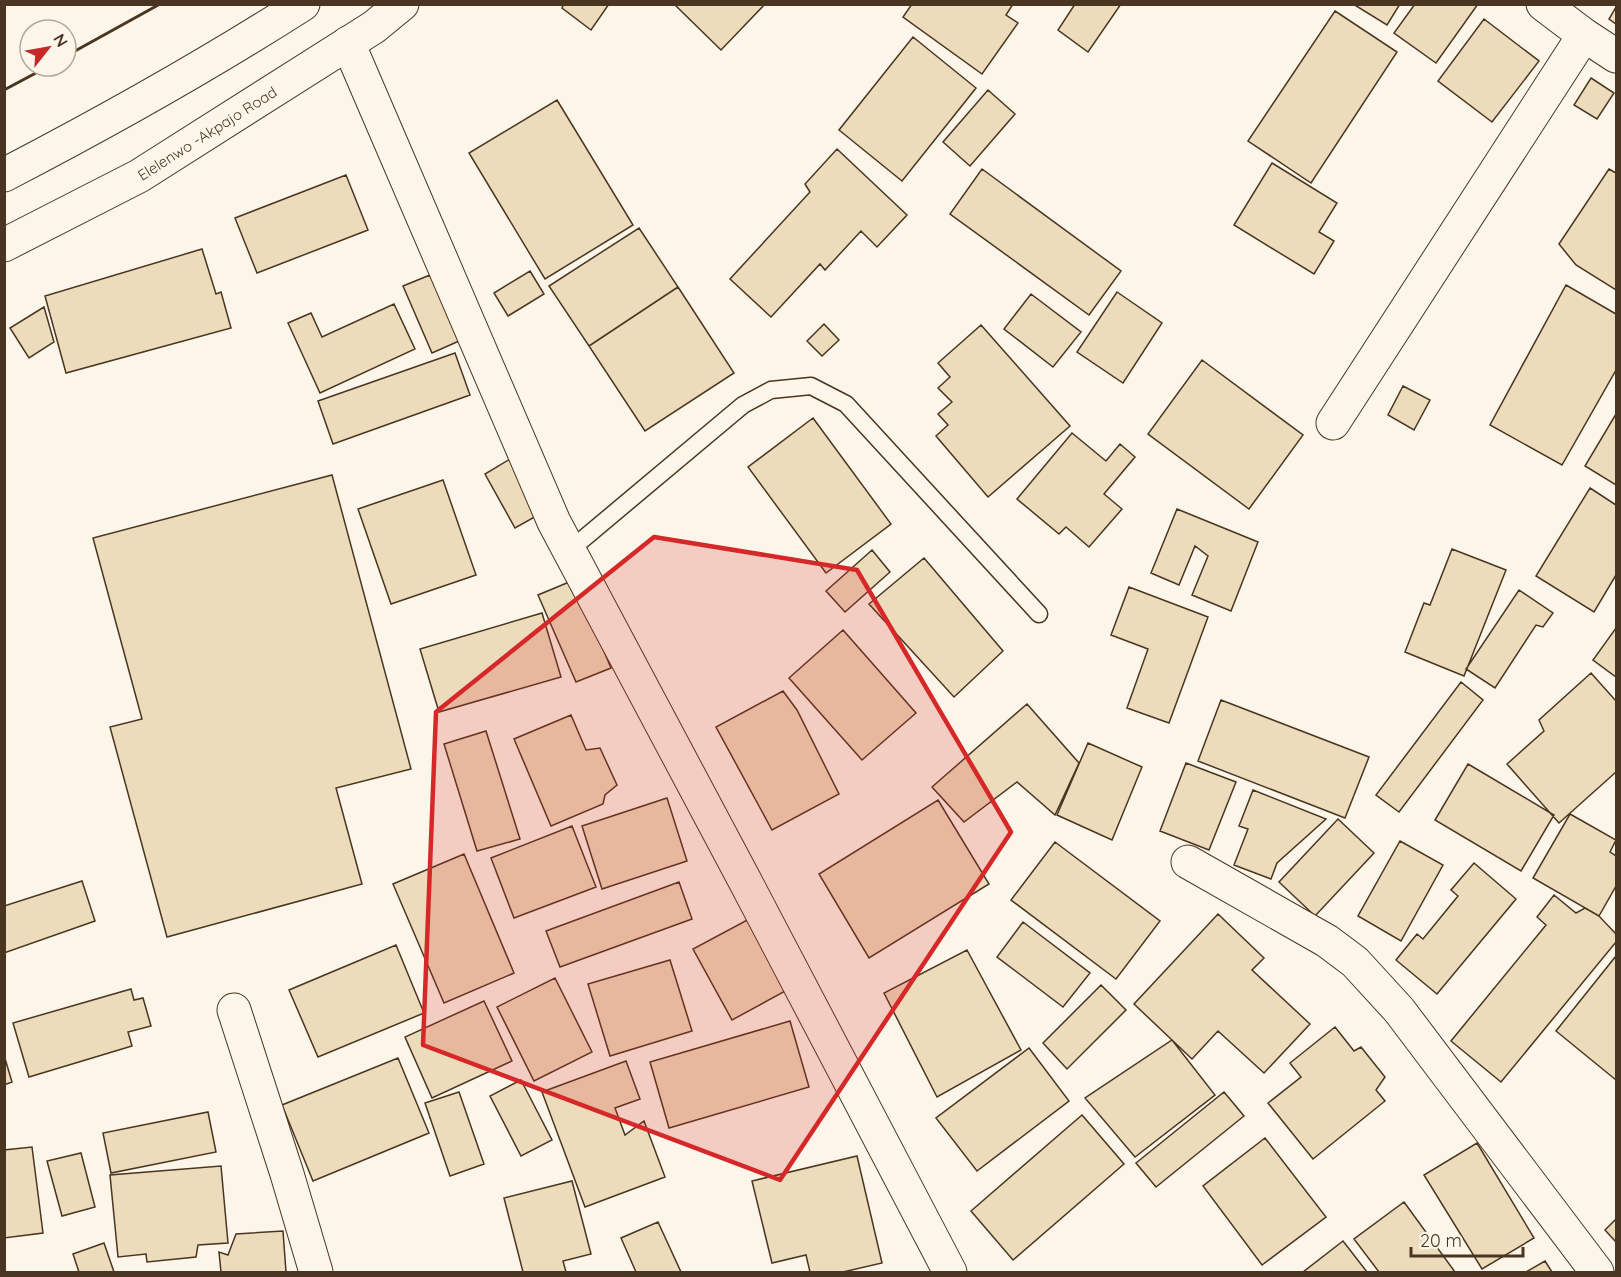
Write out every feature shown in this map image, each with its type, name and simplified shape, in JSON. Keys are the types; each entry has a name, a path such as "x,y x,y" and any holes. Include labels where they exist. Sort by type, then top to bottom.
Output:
{"street":[{"path":"4,175 241,44 303,4"},
{"name":"Elelenwo -Akpajo Road","path":"4,245 139,176 374,27 402,4"},
{"path":"1547,6 1584,35 1617,56"},
{"path":"1333,423 1584,35"},
{"path":"348,43 554,522 950,1272"},
{"path":"1188,862 1327,941 1355,962 1399,1010 1597,1272"},
{"path":"234,1010 316,1272"}],"lane":[{"path":"570,550 742,405 771,390 811,386 846,404 1039,615"}],"highlighted area":[{"path":"654,537 857,570 1011,832 780,1180 423,1045 436,712"}],"building":[{"path":"564,4 609,4 591,30 562,8"},
{"path":"674,4 765,4 721,50"},
{"path":"912,4 1013,4 1006,15 1018,23 982,74 903,17"},
{"path":"1075,4 1121,4 1088,52 1058,30"},
{"path":"1353,4 1400,4 1387,25"},
{"path":"1415,4 1478,4 1436,63 1394,33"},
{"path":"1616,7 1616,24 1609,19"},
{"path":"1335,11 1397,52 1311,183 1248,141"},
{"path":"1484,19 1539,61 1492,122 1438,81"},
{"path":"913,37 976,88 902,181 839,130"},
{"path":"1591,78 1614,93 1597,119 1574,105"},
{"path":"988,90 1015,114 970,166 943,142"},
{"path":"557,100 633,225 545,279 469,153"},
{"path":"837,149 907,215 877,247 861,231 825,270 820,264 771,317 730,279 810,192 805,184"},
{"path":"1272,163 1337,203 1319,232 1334,241 1314,274 1234,225"},
{"path":"982,169 1121,271 1089,315 950,214"},
{"path":"1609,169 1616,173 1616,290 1576,265 1559,244"},
{"path":"346,175 368,230 257,273 235,218"},
{"path":"639,228 678,287 589,346 549,286"},
{"path":"202,249 216,294 221,292 231,328 66,373 45,296"},
{"path":"530,271 544,294 508,316 494,293"},
{"path":"430,275 459,341 432,353 403,286"},
{"path":"1566,285 1616,314 1616,370 1562,465 1490,425"},
{"path":"678,287 734,373 645,431 589,346"},
{"path":"1117,292 1162,323 1123,383 1077,352"},
{"path":"1031,294 1081,332 1053,367 1004,329"},
{"path":"394,304 415,349 320,393 288,323 311,313 322,337"},
{"path":"44,307 54,342 29,358 10,328"},
{"path":"824,324 839,340 822,356 807,341"},
{"path":"981,325 1070,426 988,497 936,436 948,425 938,414 952,402 938,388 950,377 938,363"},
{"path":"455,353 470,395 333,444 318,401"},
{"path":"1202,360 1303,435 1249,509 1148,434"},
{"path":"1403,386 1430,400 1414,430 1388,415"},
{"path":"1616,414 1616,485 1585,466"},
{"path":"813,418 891,524 826,573 748,467"},
{"path":"1072,433 1106,461 1120,444 1135,457 1104,494 1122,509 1089,547 1066,527 1059,534 1017,499"},
{"path":"510,459 540,514 515,528 485,474"},
{"path":"332,475 411,769 336,788 362,884 167,937 110,727 142,719 93,538"},
{"path":"443,480 476,575 391,604 358,509"},
{"path":"1590,488 1616,505 1616,575 1594,612 1536,576"},
{"path":"1177,509 1258,542 1231,611 1192,595 1208,556 1195,546 1179,585 1151,573"},
{"path":"1452,549 1506,570 1464,676 1405,652 1424,603 1430,605"},
{"path":"872,550 890,572 845,612 826,591"},
{"path":"924,558 1003,651 954,697 869,604"},
{"path":"574,580 611,668 576,682 538,595"},
{"path":"1129,587 1208,617 1169,723 1127,708 1148,649 1111,635"},
{"path":"1519,590 1553,613 1543,627 1536,625 1495,688 1466,669"},
{"path":"542,613 561,677 439,712 420,649"},
{"path":"1616,628 1616,677 1593,660"},
{"path":"843,630 916,713 862,760 789,678"},
{"path":"1591,673 1616,701 1616,772 1559,823 1507,764 1544,731 1539,720"},
{"path":"1461,682 1483,700 1399,812 1376,795"},
{"path":"783,691 797,710 839,794 772,830 716,727"},
{"path":"1221,700 1369,757 1345,818 1198,761"},
{"path":"1027,704 1079,763 1055,815 1017,782 964,822 932,787"},
{"path":"571,715 586,750 600,748 617,785 605,795 603,804 551,826 514,739"},
{"path":"486,731 520,839 477,851 444,744"},
{"path":"1088,743 1142,767 1112,840 1057,815"},
{"path":"1186,763 1236,782 1209,850 1160,831"},
{"path":"1468,764 1554,815 1521,871 1435,820"},
{"path":"1253,790 1326,819 1277,863 1271,879 1234,865 1248,829 1239,826"},
{"path":"667,798 687,861 602,889 582,826"},
{"path":"938,800 989,884 869,958 819,874"},
{"path":"1570,814 1616,840 1610,852 1616,856 1616,886 1599,916 1533,878"},
{"path":"1338,819 1374,853 1315,916 1279,882"},
{"path":"572,826 596,887 514,918 491,858"},
{"path":"1400,841 1443,865 1401,941 1358,916"},
{"path":"1055,842 1160,921 1116,979 1011,900"},
{"path":"464,854 514,973 444,1003 393,884"},
{"path":"1474,863 1516,899 1437,994 1396,960 1417,934 1423,939 1458,896 1451,890"},
{"path":"82,881 95,921 4,953 4,906"},
{"path":"679,882 692,919 560,967 546,931"},
{"path":"1554,895 1576,913 1585,908 1599,916 1616,934 1616,942 1501,1082 1451,1041 1546,925 1537,917"},
{"path":"1218,914 1264,958 1252,970 1310,1024 1264,1073 1218,1031 1192,1059 1134,1004"},
{"path":"751,918 789,989 732,1020 693,949"},
{"path":"1023,922 1090,973 1063,1007 997,957"},
{"path":"396,945 424,1013 318,1057 289,990"},
{"path":"967,950 1021,1050 937,1097 884,993"},
{"path":"1616,956 1616,1080 1556,1031"},
{"path":"670,960 692,1031 610,1056 588,984"},
{"path":"555,978 592,1052 534,1081 497,1007"},
{"path":"1101,985 1126,1010 1067,1069 1043,1043"},
{"path":"131,989 134,1000 143,998 151,1026 128,1032 132,1046 29,1077 13,1023"},
{"path":"484,1001 512,1061 432,1098 405,1037"},
{"path":"790,1021 809,1087 669,1128 650,1062"},
{"path":"1335,1027 1354,1051 1361,1047 1385,1077 1376,1090 1385,1101 1313,1159 1268,1103 1301,1077 1290,1063"},
{"path":"1172,1040 1215,1095 1135,1157 1085,1098"},
{"path":"1029,1048 1069,1101 977,1171 936,1118"},
{"path":"4,1055 12,1082 4,1085"},
{"path":"398,1058 429,1133 313,1181 282,1105"},
{"path":"626,1061 640,1099 615,1108 625,1135 644,1121 665,1177 585,1207 542,1092"},
{"path":"521,1080 552,1140 521,1156 490,1096"},
{"path":"459,1092 484,1164 450,1176 425,1103"},
{"path":"1224,1092 1244,1116 1156,1187 1136,1163"},
{"path":"208,1112 216,1152 111,1173 103,1133"},
{"path":"1082,1115 1124,1164 1013,1260 971,1211"},
{"path":"1265,1138 1326,1217 1262,1265 1203,1186"},
{"path":"1477,1143 1534,1238 1482,1269 1424,1175"},
{"path":"32,1147 43,1233 4,1238 4,1150"},
{"path":"81,1153 95,1207 62,1216 47,1161"},
{"path":"857,1156 882,1263 843,1272 810,1272 806,1255 772,1263 752,1181"},
{"path":"221,1166 228,1243 198,1245 196,1257 147,1262 146,1254 118,1257 110,1175"},
{"path":"572,1181 591,1254 563,1261 566,1272 523,1272 504,1198"},
{"path":"1404,1202 1455,1272 1379,1272 1354,1239"},
{"path":"1616,1219 1616,1242 1605,1230"},
{"path":"658,1222 681,1272 636,1272 621,1238"},
{"path":"283,1231 286,1272 221,1272 219,1252 228,1255 236,1234"},
{"path":"1343,1241 1367,1272 1303,1272"},
{"path":"104,1243 114,1272 79,1272 73,1254"},
{"path":"1545,1261 1552,1272 1526,1272"}],"wall":[{"path":"78,49 160,4"},
{"path":"4,90 26,78"}]}
